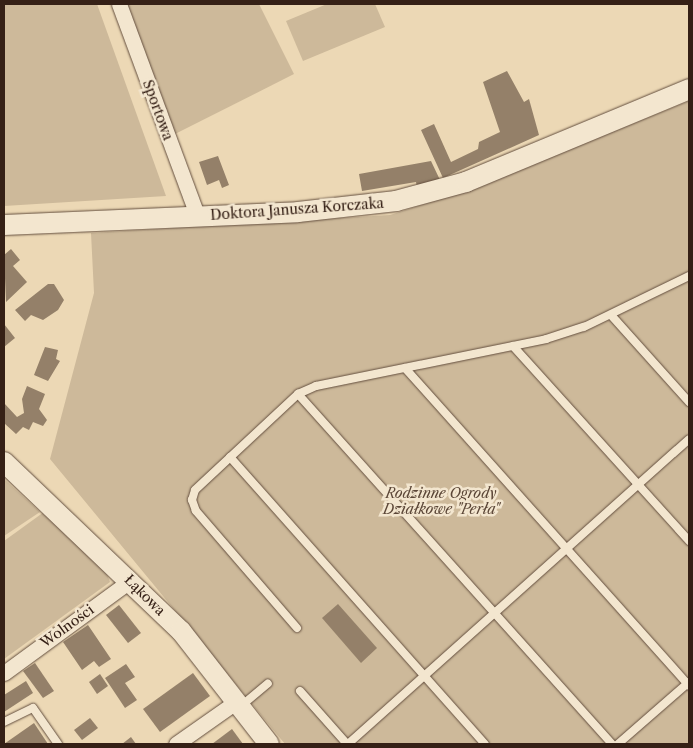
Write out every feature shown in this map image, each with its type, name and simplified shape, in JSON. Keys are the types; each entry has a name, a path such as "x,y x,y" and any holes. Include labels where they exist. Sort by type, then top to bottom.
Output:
{"street":[{"name":"Sportowa","path":"119,4 198,217"},
{"name":"Doktora Janusza Korczaka","path":"4,225 198,217 396,201 466,182 689,89"},
{"name":"Łąkowa","path":"4,462 131,580 181,631 268,744"},
{"name":"Wolności","path":"4,673 131,580"},
{"path":"176,744 239,704"}],"lane":[{"path":"297,628 196,511 195,490 298,394 316,386 513,346 584,328 689,276"},
{"path":"610,315 689,402"},
{"path":"513,346 689,541"},
{"path":"405,368 689,684 618,744"},
{"path":"298,394 612,744"},
{"path":"300,692 347,744 689,439"},
{"path":"230,458 485,744"},
{"path":"239,704 268,683"},
{"path":"4,722 33,708 58,744"}],"green space":[{"path":"4,4 97,4 166,196 4,206"},
{"path":"125,4 259,4 294,74 175,134"},
{"path":"327,4 375,4 385,27 303,61 286,21"},
{"name":"Rodzinne Ogrody Działkowe \"Perła\"","path":"689,101 689,744 285,744 50,459 94,293 91,233 390,215 468,190"},
{"path":"4,479 40,512 4,536"},
{"path":"44,512 104,567 110,582 4,659 4,541"}],"building":[{"path":"507,71 524,102 529,99 539,135 443,178 421,130 434,124 451,162 478,149 479,142 500,132 483,82"},
{"path":"218,156 229,185 222,188 219,180 207,185 199,162"},
{"path":"431,161 440,180 417,187 416,182 362,191 359,174"},
{"path":"11,249 20,260 13,266 27,282 6,302 4,255"},
{"path":"48,284 54,284 64,300 58,310 43,320 31,315 25,321 15,310"},
{"path":"4,324 15,338 4,347"},
{"path":"45,347 58,350 56,359 60,361 48,381 34,375"},
{"path":"27,386 45,394 39,409 47,420 43,426 33,422 29,430 23,427 16,434 4,423 4,403 17,417 24,413 22,399"},
{"path":"338,604 377,648 361,663 322,618"},
{"path":"119,605 141,633 128,643 106,615"},
{"path":"88,625 111,659 99,667 94,661 82,670 63,642"},
{"path":"35,663 54,691 43,698 23,671"},
{"path":"126,664 135,677 125,683 137,700 125,708 105,678"},
{"path":"193,673 210,696 160,732 143,709"},
{"path":"100,674 108,686 97,694 89,682"},
{"path":"26,681 33,693 4,712 4,695"},
{"path":"90,718 98,728 82,740 74,730"},
{"path":"34,723 48,744 4,744"},
{"path":"232,729 243,744 212,744"},
{"path":"131,737 136,744 122,744"}]}
